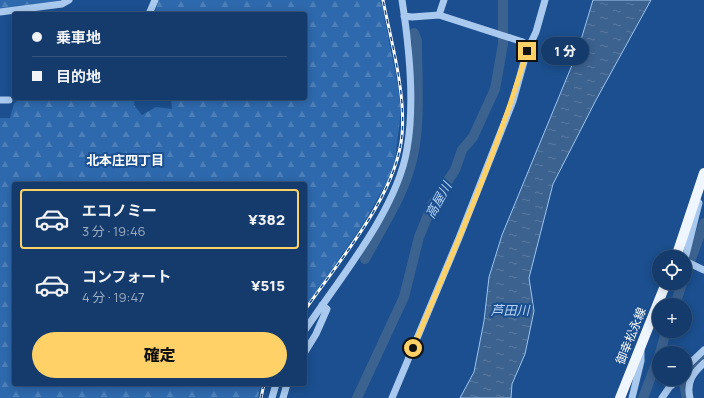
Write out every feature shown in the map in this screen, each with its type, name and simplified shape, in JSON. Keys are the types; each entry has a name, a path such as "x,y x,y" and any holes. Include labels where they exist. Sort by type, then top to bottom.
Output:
{"main road":[{"path":"678,250 704,173"},
{"name":"御幸松永線","path":"620,398 663,290"}],"street":[{"path":"0,12 62,4 69,0"},
{"path":"150,12 155,0"},
{"path":"307,327 370,235 383,213 394,190 407,150 410,107 408,48 402,0"},
{"path":"442,16 444,0"},
{"path":"392,398 459,238 512,101 527,51 536,32 545,0"},
{"path":"404,16 442,16 523,42 527,51"},
{"path":"0,100 9,100"},
{"path":"689,250 699,203 696,197"},
{"path":"692,264 704,270"},
{"path":"307,349 316,334 327,308 322,305"},
{"path":"632,398 641,361 641,344"},
{"path":"692,361 704,350"},
{"path":"690,398 688,388 692,374 704,363"},
{"path":"272,398 275,386"},
{"path":"284,398 287,386"},
{"path":"662,398 670,386"}],"green space":[{"path":"0,0 64,0 0,10"},
{"path":"159,0 381,0 398,86 401,111 395,161 387,182 364,223 307,305 307,182 12,182 12,386 261,386 258,398 0,398 0,118 10,118 16,100 135,100 134,105 142,115 156,107 172,109 171,100 307,100 307,12 155,12"}],"water":[{"name":"芦田川","path":"593,0 651,0 596,100 553,184 529,278 534,311 525,354 512,384 511,398 460,398 474,372 484,321 489,277 502,235 577,53"}],"waterway":[{"name":"高屋川","path":"357,398 404,297 419,237 433,203 455,170 462,150 473,137 495,89 503,44 503,0"},
{"path":"365,259 404,186 412,160 418,116 417,41 414,33"},
{"path":"692,256 704,223"},
{"path":"677,298 680,290"},
{"path":"662,346 664,338"},
{"path":"692,368 704,356"},
{"path":"643,398 652,374"},
{"path":"684,386 687,398"}],"railway":[{"path":"307,307 364,227 378,204 398,158 402,135 402,102 397,67 383,0"},
{"path":"261,398 264,386"}],"district":[{"name":"北本庄四丁目","path":"125,160"}],"route":[{"path":"413,348 459,238 512,101 527,51"}]}
